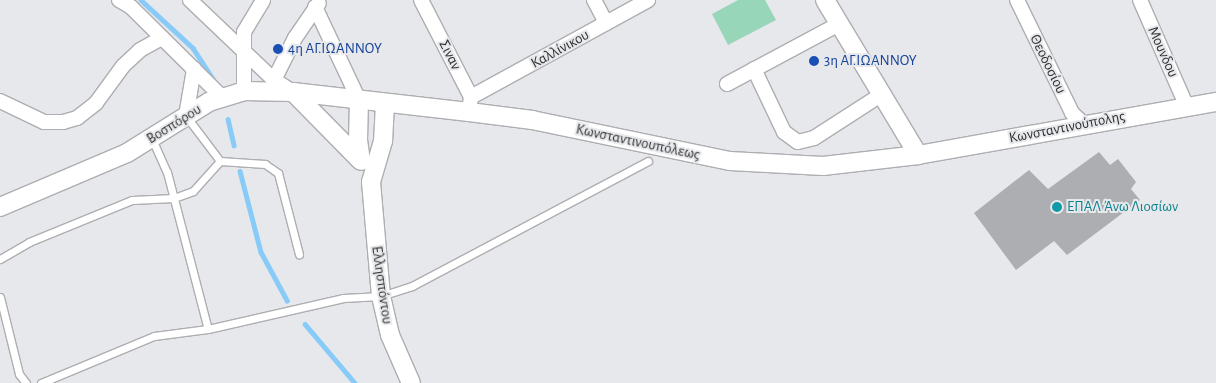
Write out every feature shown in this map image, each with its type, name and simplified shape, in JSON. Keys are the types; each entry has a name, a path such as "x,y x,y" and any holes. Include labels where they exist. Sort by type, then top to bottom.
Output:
{"street":[{"path":"119,0 131,6 222,97"},
{"path":"190,0 274,80 293,92 360,160"},
{"path":"244,91 242,49 244,32 263,0"},
{"name":"Σιναν","path":"421,0 470,105"},
{"path":"594,0 606,23"},
{"name":"Καλλίνικου","path":"470,105 606,23 648,0"},
{"path":"825,0 918,156"},
{"name":"Θεοδοσίου","path":"1016,0 1072,113 1084,124"},
{"name":"Μουνδου","path":"1140,0 1186,105"},
{"path":"274,80 319,4"},
{"path":"319,4 359,100"},
{"path":"727,84 839,24"},
{"path":"0,101 44,122 64,122 88,112 123,66 140,50 162,38"},
{"path":"186,116 194,69"},
{"path":"754,69 784,132 798,142 814,138 882,94"},
{"name":"Βοσπόρου","path":"0,207 127,152 186,116 222,97 244,91 293,92 359,100"},
{"name":"Κωνσταντινουπόλεως","path":"359,100 385,104 470,105 532,120 730,161 823,166 918,156"},
{"name":"Ελλησπόντου","path":"359,100 360,160 371,182"},
{"name":"Κωνσταντινούπολης","path":"918,156 1186,105 1216,102"},
{"name":"Ελλησπόντου","path":"385,104 383,141 371,182 381,296 390,335 411,383"}],"lane":[{"path":"186,116 220,161 265,164 278,173 299,254"},
{"path":"151,138 174,198 208,329"},
{"path":"0,259 29,242 132,200 174,198 193,190 220,161"},
{"path":"41,383 154,336 208,329 343,298 381,296 412,286 648,161"},
{"path":"0,297 19,374 26,383"}],"green space":[{"path":"738,0 765,0 776,20 728,45 712,14"}],"building":[{"name":"ΕΠΑΛ Άνω Λιοσίων","path":"1099,152 1110,165 1118,159 1136,182 1131,189 1140,200 1067,255 1054,241 1016,270 974,213 1029,170 1048,189"}],"waterway":[{"path":"141,0 193,48 213,79"},
{"path":"228,119 234,145"},
{"path":"240,171 261,252 287,300"},
{"path":"305,324 355,383"}],"place":[{"name":"4η ΑΓ.ΙΩΑΝΝΟΥ","path":"278,49"},
{"name":"3η ΑΓ.ΙΩΑΝΝΟΥ","path":"814,61"},
{"name":"ΕΠΑΛ Άνω Λιοσίων","path":"1057,207"}]}
